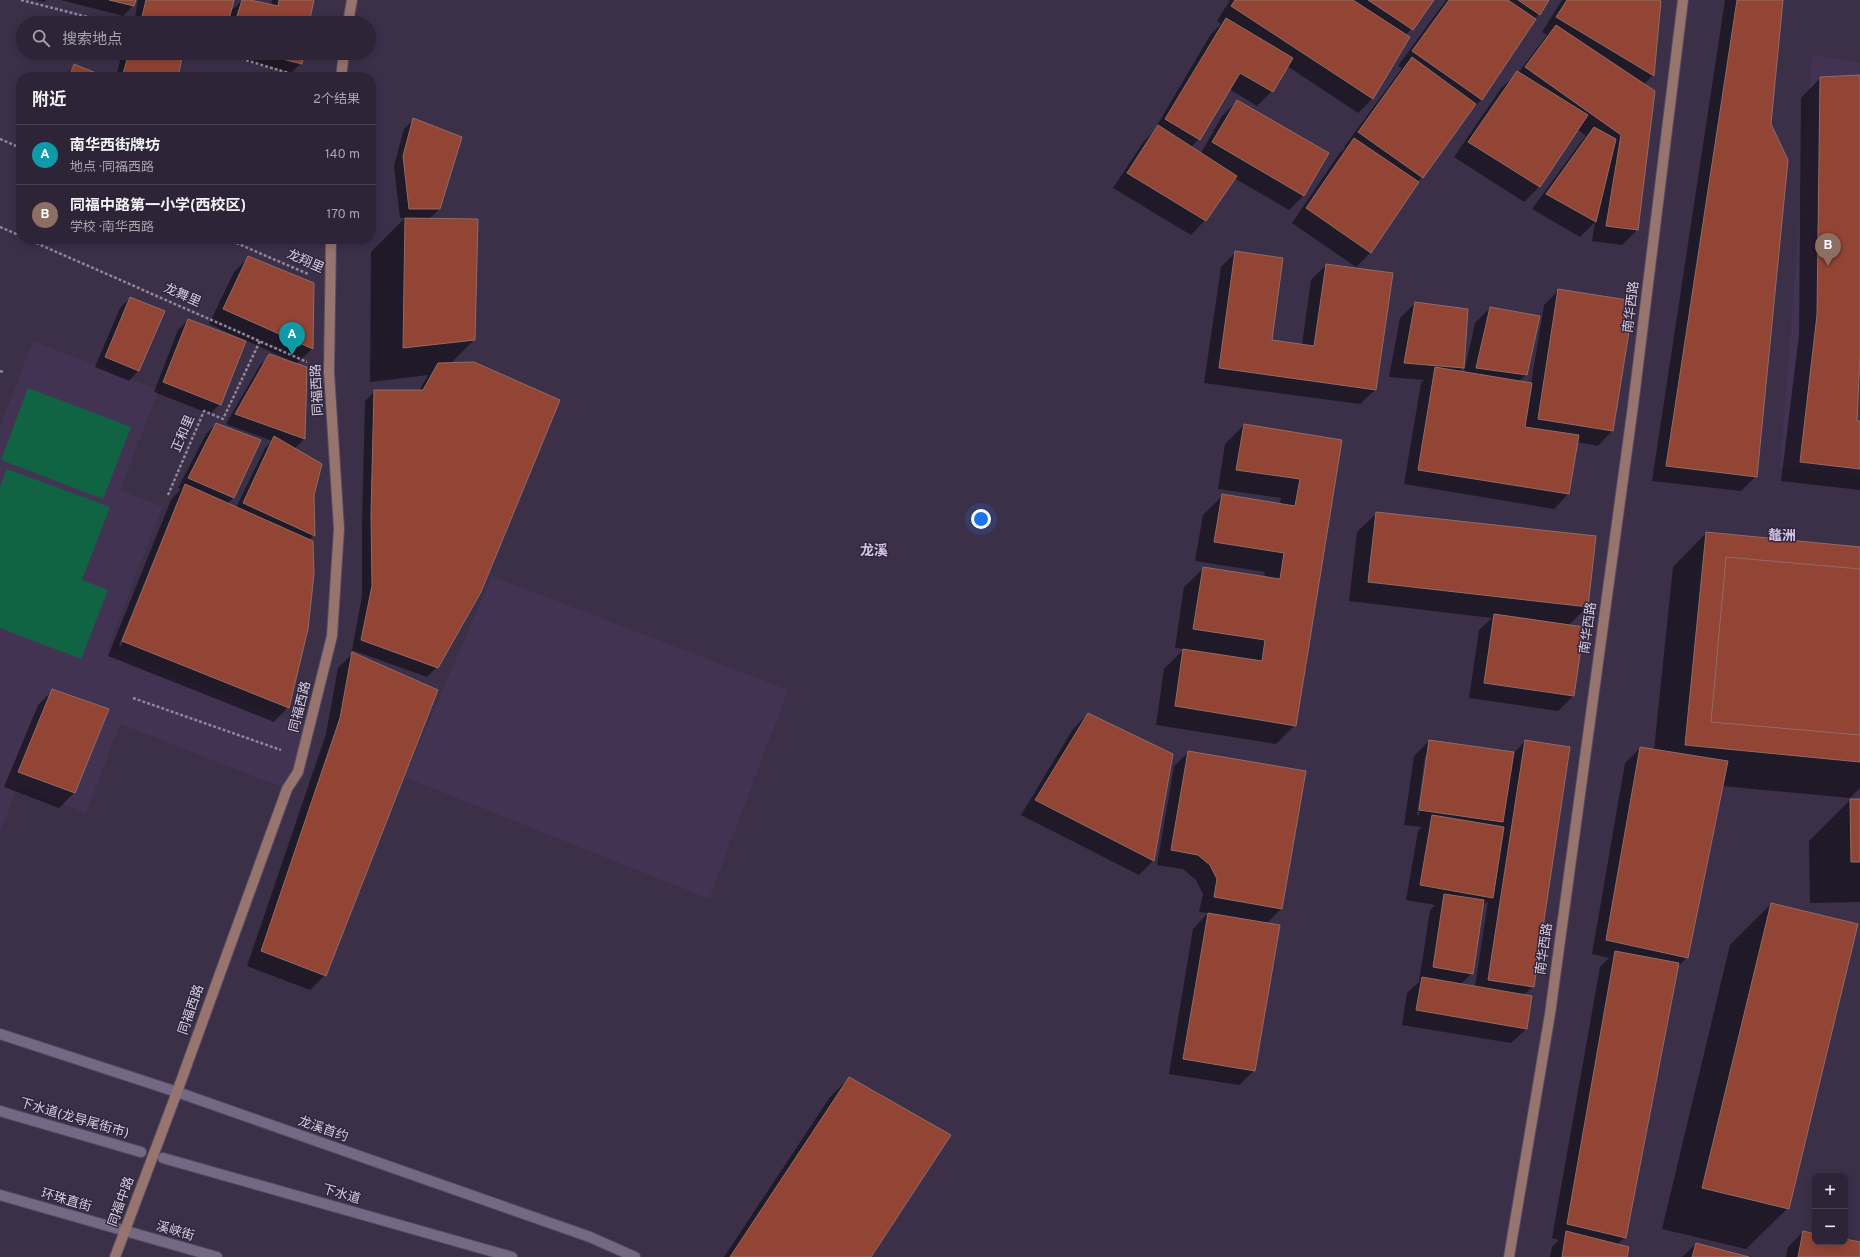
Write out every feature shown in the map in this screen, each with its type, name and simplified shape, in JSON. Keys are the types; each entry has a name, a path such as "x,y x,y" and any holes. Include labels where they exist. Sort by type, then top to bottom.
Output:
{"main road":[{"path":"349,16 352,0"},
{"name":"南华西路","path":"1509,1257 1551,1007 1633,406 1683,0"},
{"path":"342,72 343,60"},
{"name":"同福西路","path":"153,1155 287,788 298,772 332,636 339,529 329,372 331,244"},
{"name":"同福中路","path":"115,1257 153,1155"}],"lane":[{"name":"龙溪首约","path":"0,1034 177,1092 590,1237 635,1257"},
{"name":"下水道(龙导尾街市)","path":"0,1111 141,1152"},
{"name":"下水道","path":"163,1158 512,1257"},
{"name":"环珠直街","path":"0,1195 125,1231"},
{"name":"溪峡街","path":"125,1231 217,1257"}],"path":[{"path":"22,0 85,16"},
{"path":"245,60 285,72"},
{"path":"0,139 16,146"},
{"path":"0,227 16,234"},
{"name":"龙舞里","path":"38,244 329,372"},
{"name":"龙翔里","path":"238,244 330,284"},
{"name":"正和里","path":"168,495 204,411 224,419 260,341"},
{"path":"133,698 302,758"}],"shaded area":[{"path":"1812,55 1860,63 1860,475 1780,468"},
{"path":"33,341 159,390 120,490 162,507 107,650 310,728 287,789 120,724 86,813 18,786 0,832 0,427"},
{"path":"492,576 788,690 709,899 405,777"}],"green space":[{"path":"28,388 131,427 103,499 1,460"},
{"path":"7,469 110,507 82,580 108,590 81,659 0,628 0,487"}],"building":[{"path":"109,0 136,0 134,6"},
{"path":"146,0 234,0 230,16 142,16"},
{"path":"242,0 250,0 278,6 279,0 314,0 311,16 237,16"},
{"path":"1235,0 1353,0 1410,37 1373,99 1231,6"},
{"path":"1368,0 1434,0 1413,30"},
{"path":"1449,0 1508,0 1536,19 1482,100 1412,51"},
{"path":"1518,0 1549,0 1540,15"},
{"path":"1567,0 1661,1 1654,76 1556,17"},
{"path":"1737,0 1783,0 1771,124 1788,160 1757,477 1666,466"},
{"path":"1226,18 1293,58 1273,92 1240,73 1200,140 1165,119"},
{"path":"1556,25 1655,91 1638,230 1606,226 1621,135 1525,67"},
{"path":"1412,57 1476,104 1423,178 1358,132"},
{"path":"127,60 182,60 179,72 123,72"},
{"path":"286,60 303,60 302,64"},
{"path":"74,64 94,72 71,72"},
{"path":"1517,71 1588,115 1540,187 1468,142"},
{"path":"1860,75 1860,355 1857,421 1860,421 1860,469 1800,462 1817,315 1820,77"},
{"path":"1237,100 1329,153 1304,196 1212,142"},
{"path":"413,118 462,137 440,209 409,209 403,156"},
{"path":"1158,125 1237,176 1206,221 1127,173"},
{"path":"1594,127 1616,139 1596,222 1546,194"},
{"path":"1354,138 1419,182 1371,253 1306,208"},
{"path":"405,218 478,219 475,340 403,348"},
{"path":"1235,251 1283,258 1272,340 1314,346 1326,264 1393,273 1376,390 1219,368"},
{"path":"248,256 314,283 313,349 223,309"},
{"path":"1558,289 1634,301 1613,431 1538,419"},
{"path":"130,297 165,311 139,371 105,357"},
{"path":"1415,302 1468,309 1464,368 1404,363"},
{"path":"1490,307 1540,316 1527,375 1476,368"},
{"path":"188,319 246,341 221,405 163,382"},
{"path":"269,354 307,367 305,439 235,414"},
{"path":"474,362 560,400 481,592 438,668 361,640 372,586 371,514 374,390 423,390 438,363"},
{"path":"1435,367 1532,383 1525,427 1579,435 1569,494 1418,470"},
{"path":"216,423 261,440 234,498 188,478"},
{"path":"1244,424 1342,440 1296,726 1175,706 1183,649 1262,661 1265,640 1193,629 1203,567 1280,579 1284,553 1214,542 1222,494 1295,506 1300,479 1236,470"},
{"path":"274,436 322,464 314,495 315,536 243,503"},
{"path":"185,484 313,541 314,574 308,629 289,708 122,641"},
{"path":"1376,512 1596,536 1588,607 1368,582"},
{"path":"1706,532 1860,547 1860,762 1685,745"},
{"path":"1726,557 1860,569 1860,735 1711,722"},
{"path":"1494,614 1584,627 1574,696 1484,683"},
{"path":"352,652 438,690 326,976 261,951 340,718"},
{"path":"52,689 109,709 75,793 18,772"},
{"path":"1088,713 1173,754 1154,861 1035,800"},
{"path":"1429,740 1514,752 1503,822 1419,810"},
{"path":"1525,740 1570,747 1534,987 1488,980"},
{"path":"1640,747 1728,761 1688,958 1606,940"},
{"path":"1188,751 1306,771 1282,909 1214,897 1217,879 1210,865 1198,855 1171,850"},
{"path":"1850,799 1860,799 1860,862 1851,862"},
{"path":"1432,815 1504,827 1493,898 1420,885"},
{"path":"1444,894 1484,900 1473,974 1433,967"},
{"path":"1771,903 1858,924 1789,1209 1702,1188"},
{"path":"1208,913 1280,925 1255,1071 1183,1059"},
{"path":"1615,951 1679,963 1626,1238 1567,1224"},
{"path":"1422,977 1532,996 1527,1029 1416,1010"},
{"path":"849,1077 951,1135 871,1257 730,1257"},
{"path":"1566,1231 1629,1247 1627,1257 1562,1257"},
{"path":"1803,1231 1812,1233 1812,1245 1848,1245 1848,1240 1860,1242 1860,1257 1798,1257"},
{"path":"1696,1243 1749,1257 1692,1257"}],"place":[{"name":"同福中路第一小学(西校区)","path":"1828,266"},
{"name":"南华西街牌坊","path":"292,355"}],"district":[{"name":"鼇洲","path":"1782,536"},
{"name":"龙溪","path":"874,551"}]}
